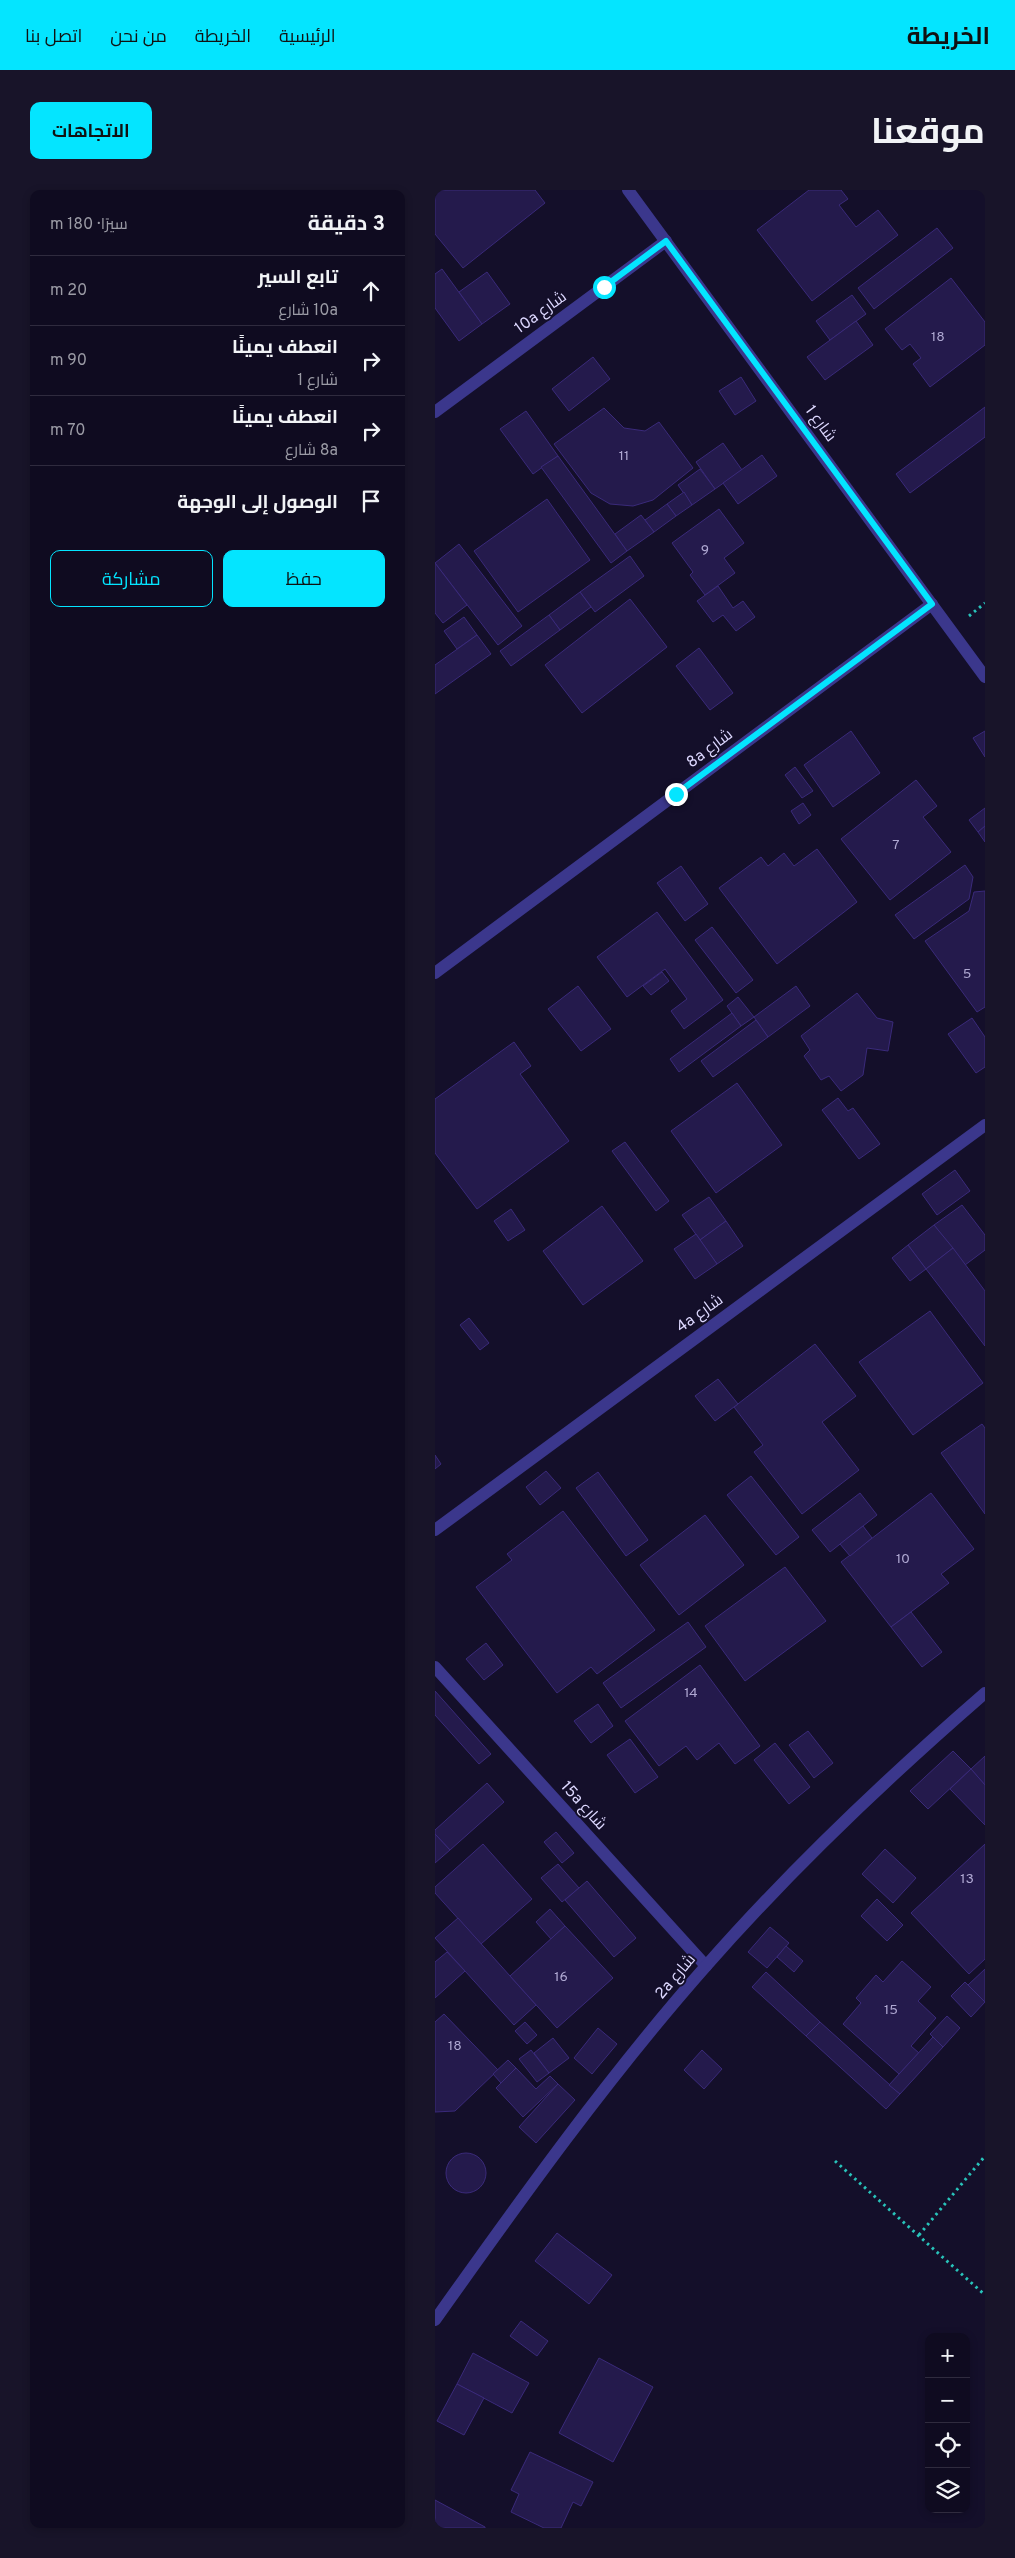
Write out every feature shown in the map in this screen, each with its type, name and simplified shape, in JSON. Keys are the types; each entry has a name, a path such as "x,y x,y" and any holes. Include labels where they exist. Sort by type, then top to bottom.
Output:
{"street":[{"name":"شارع 1","path":"628,190 985,677"},
{"name":"10a شارع","path":"435,412 666,241"},
{"name":"8a شارع","path":"435,973 932,604"},
{"name":"4a شارع","path":"435,1530 985,1125"},
{"name":"15a شارع","path":"435,1667 706,1966"},
{"name":"2a شارع","path":"435,2320 564,2143 706,1966 812,1853 923,1747 985,1693"}],"path":[{"path":"919,2235 985,2156"},
{"path":"835,2161 985,2295"}],"building":[{"path":"435,190 535,190 545,203 463,268 435,234"},
{"path":"809,190 841,190 848,199 839,205 856,227 878,210 898,235 812,301 757,230"},
{"path":"937,228 953,248 874,309 858,288"},
{"path":"442,269 482,324 459,341 435,308 435,274"},
{"path":"487,272 510,304 482,324 459,292"},
{"path":"951,278 985,322 985,345 930,387 913,364 921,358 910,344 902,350 885,329"},
{"path":"852,295 866,314 830,340 816,321"},
{"path":"856,321 873,345 825,380 807,357"},
{"path":"593,357 610,379 569,411 552,389"},
{"path":"741,377 756,401 735,415 719,391"},
{"path":"985,407 985,437 910,493 896,474"},
{"path":"604,408 624,428 645,431 659,422 693,468 653,500 633,506 610,504 591,493 554,444"},
{"path":"526,411 558,456 533,474 500,429"},
{"path":"723,443 742,470 715,489 696,462"},
{"path":"762,455 777,476 738,504 723,483"},
{"path":"558,456 627,551 611,563 541,467"},
{"path":"700,469 715,489 692,505 678,485"},
{"path":"684,492 692,505 676,516 667,504"},
{"path":"547,499 590,560 518,612 474,551"},
{"path":"667,504 676,516 654,532 645,520"},
{"path":"719,509 744,543 724,558 735,573 705,595 690,575 693,572 672,543"},
{"path":"641,515 654,532 627,551 615,534"},
{"path":"459,544 522,626 498,645 435,563"},
{"path":"630,556 644,576 595,612 580,592"},
{"path":"435,563 467,605 443,623 435,613"},
{"path":"718,586 733,608 743,601 755,617 736,631 723,615 713,622 697,601"},
{"path":"580,592 591,607 560,630 549,615"},
{"path":"630,599 667,647 582,713 545,665"},
{"path":"549,615 560,630 511,666 500,651"},
{"path":"464,617 477,635 457,649 444,631"},
{"path":"477,635 491,654 435,694 435,665"},
{"path":"699,648 733,693 710,710 676,666"},
{"path":"851,731 880,773 833,807 804,765"},
{"path":"985,731 985,757 973,738"},
{"path":"795,767 813,791 802,798 785,775"},
{"path":"916,780 937,806 923,817 951,852 890,900 841,839"},
{"path":"803,803 811,815 799,824 791,811"},
{"path":"985,808 985,826 978,832 969,820"},
{"path":"985,826 985,842 978,832"},
{"path":"817,849 857,902 777,964 719,888 761,857 768,866 784,853 794,866"},
{"path":"965,865 973,877 969,899 914,939 895,915"},
{"path":"681,866 708,904 685,921 657,883"},
{"path":"985,891 985,1007 977,1012 925,941 969,911 974,892"},
{"path":"657,912 723,1000 684,1029 671,1011 687,999 665,969 627,997 597,957"},
{"path":"712,927 753,980 736,993 695,940"},
{"path":"662,972 669,981 651,995 643,986"},
{"path":"578,986 611,1029 581,1051 548,1009"},
{"path":"796,986 810,1006 768,1037 754,1017"},
{"path":"857,993 877,1018 893,1022 888,1051 867,1048 863,1075 841,1091 829,1076 821,1080 804,1056 810,1050 801,1036"},
{"path":"738,997 754,1017 741,1026 727,1006"},
{"path":"732,1013 741,1026 679,1072 670,1059"},
{"path":"972,1018 985,1037 985,1067 976,1073 948,1034"},
{"path":"756,1020 768,1037 713,1077 701,1061"},
{"path":"514,1042 531,1066 520,1074 569,1141 477,1209 435,1153 435,1099"},
{"path":"737,1083 782,1145 716,1193 671,1131"},
{"path":"838,1098 848,1111 853,1108 880,1144 859,1159 822,1110"},
{"path":"625,1142 669,1201 656,1211 612,1151"},
{"path":"955,1170 970,1191 937,1215 922,1194"},
{"path":"709,1197 726,1221 700,1240 682,1215"},
{"path":"962,1205 985,1235 985,1250 965,1265 934,1225"},
{"path":"602,1206 643,1261 583,1305 543,1251"},
{"path":"511,1209 525,1230 508,1241 494,1221"},
{"path":"726,1221 743,1246 717,1264 700,1240"},
{"path":"934,1225 953,1248 926,1269 908,1245"},
{"path":"696,1234 717,1264 695,1279 674,1249"},
{"path":"908,1245 926,1269 910,1281 892,1258"},
{"path":"953,1248 985,1291 985,1346 926,1269"},
{"path":"930,1311 983,1383 913,1435 859,1362"},
{"path":"469,1318 489,1343 480,1350 460,1325"},
{"path":"815,1344 856,1396 822,1422 859,1470 802,1514 754,1452 763,1445 734,1407"},
{"path":"718,1379 738,1404 715,1421 695,1396"},
{"path":"982,1424 985,1428 985,1514 941,1453"},
{"path":"435,1455 441,1464 435,1469"},
{"path":"546,1471 561,1488 540,1505 526,1487"},
{"path":"598,1472 648,1540 626,1556 576,1488"},
{"path":"751,1476 799,1537 776,1555 727,1495"},
{"path":"860,1493 877,1515 830,1552 812,1530"},
{"path":"931,1493 974,1549 941,1574 949,1583 891,1627 841,1562"},
{"path":"563,1511 655,1630 597,1674 591,1667 557,1693 476,1587 512,1560 507,1554"},
{"path":"705,1515 744,1565 679,1615 640,1565"},
{"path":"863,1526 872,1538 850,1556 840,1544"},
{"path":"785,1567 826,1621 745,1681 705,1626"},
{"path":"911,1612 942,1652 922,1667 891,1627"},
{"path":"688,1622 706,1647 621,1708 603,1683"},
{"path":"486,1643 503,1665 484,1680 466,1659"},
{"path":"700,1665 760,1746 735,1764 719,1743 697,1760 686,1746 659,1766 625,1721"},
{"path":"435,1691 491,1754 479,1764 435,1715"},
{"path":"598,1704 613,1726 591,1743 574,1721"},
{"path":"808,1731 833,1763 814,1778 789,1745"},
{"path":"630,1739 658,1777 635,1793 607,1755"},
{"path":"775,1743 810,1787 789,1804 754,1760"},
{"path":"953,1751 971,1769 928,1809 910,1791"},
{"path":"985,1756 985,1785 971,1769"},
{"path":"971,1769 985,1785 985,1825 950,1789"},
{"path":"487,1783 504,1802 450,1850 435,1834 435,1830"},
{"path":"556,1832 574,1853 562,1863 544,1842"},
{"path":"435,1834 450,1850 435,1863"},
{"path":"483,1844 532,1899 481,1944 435,1893 435,1887"},
{"path":"985,1844 985,1959 969,1974 911,1913"},
{"path":"885,1849 916,1878 893,1903 862,1874"},
{"path":"558,1864 579,1888 562,1902 541,1878"},
{"path":"587,1881 636,1938 614,1957 565,1900"},
{"path":"877,1899 903,1925 887,1941 861,1916"},
{"path":"550,1909 565,1926 551,1939 536,1922"},
{"path":"458,1918 536,2005 514,2025 435,1938"},
{"path":"565,1926 613,1978 557,2028 510,1976"},
{"path":"770,1927 789,1943 767,1968 748,1952"},
{"path":"786,1946 803,1961 794,1972 777,1957"},
{"path":"447,1952 465,1971 435,1998 435,1962"},
{"path":"902,1961 931,1987 918,2001 936,2018 911,2046 919,2053 899,2074 843,2024 861,2003 856,1998 876,1975 883,1982"},
{"path":"985,1969 985,2002 968,1985"},
{"path":"766,1972 820,2022 806,2036 752,1987"},
{"path":"965,1982 985,2002 971,2017 951,1996"},
{"path":"444,2014 498,2070 455,2111 435,2112 435,2022"},
{"path":"947,2016 960,2028 943,2047 930,2034"},
{"path":"525,2022 537,2035 527,2044 515,2031"},
{"path":"820,2022 900,2094 886,2109 806,2036"},
{"path":"598,2028 617,2044 592,2074 574,2058"},
{"path":"933,2037 943,2047 900,2094 889,2085"},
{"path":"553,2038 569,2058 549,2073 534,2053"},
{"path":"531,2050 549,2073 537,2082 519,2059"},
{"path":"702,2050 722,2069 704,2089 684,2070"},
{"path":"508,2060 516,2068 501,2083 493,2074"},
{"path":"516,2068 536,2089 550,2076 558,2084 523,2117 496,2088"},
{"path":"558,2084 575,2100 536,2143 519,2127"},
{"path":"470,2153 477,2156 483,2162 486,2173 485,2181 477,2190 470,2193 462,2193 455,2190 447,2181 446,2169 449,2162 458,2154"},
{"path":"557,2233 612,2275 589,2304 535,2261"},
{"path":"521,2321 548,2341 537,2356 510,2336"},
{"path":"473,2353 529,2383 512,2413 457,2384"},
{"path":"599,2358 653,2387 613,2462 559,2433"},
{"path":"457,2384 484,2398 464,2435 437,2421"},
{"path":"530,2452 593,2482 581,2506 573,2502 561,2528 544,2528 511,2512 519,2494 511,2490"},
{"path":"435,2500 485,2527 485,2528 435,2528"}],"route":[{"path":"604,287 666,241 932,604 676,794"}]}
